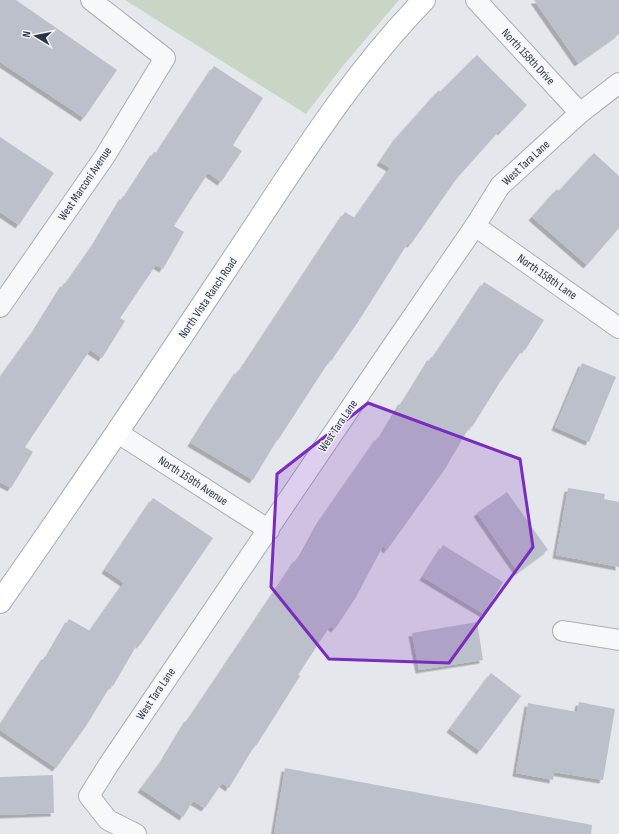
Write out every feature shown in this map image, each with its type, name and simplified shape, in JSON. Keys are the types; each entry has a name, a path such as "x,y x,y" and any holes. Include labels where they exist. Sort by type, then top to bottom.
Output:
{"street":[{"name":"West Marconi Avenue","path":"3,296 105,156 165,58 92,0"},
{"name":"North Vista Ranch Road","path":"0,602 118,433 320,129 383,44 424,0"},
{"name":"North 158th Drive","path":"476,0 580,113"},
{"name":"West Tara Lane","path":"136,834 108,820 89,796 148,706 475,226 500,186 580,113 619,83"},
{"name":"North 158th Lane","path":"475,226 619,328"},
{"name":"North 159th Avenue","path":"118,433 269,530"},
{"path":"563,631 619,640"}],"highlighted area":[{"path":"368,403 520,459 533,547 449,663 329,659 271,587 277,474"}],"green space":[{"path":"125,0 399,0 342,67 306,114"}],"building":[{"path":"0,0 16,0 117,70 84,118 0,62"},
{"path":"534,0 619,0 619,34 578,63"},
{"path":"477,55 527,105 501,132 500,130 457,178 411,244 408,243 358,322 331,361 330,360 277,440 253,480 191,443 238,370 240,371 345,212 355,218 390,168 380,162 397,137 439,90 440,92"},
{"path":"214,66 263,98 233,145 242,151 221,182 208,173 174,226 184,232 163,269 156,265 120,318 125,321 102,358 90,350 25,447 33,452 11,488 0,482 0,378 36,328 64,283 66,284 96,241 123,196 125,197 154,152 157,153"},
{"path":"0,137 54,173 19,225 0,212"},
{"path":"594,153 619,176 619,228 587,265 532,217 557,189 559,191"},
{"path":"484,282 544,320 525,350 523,349 500,382 472,427 470,426 445,469 387,550 383,546 356,597 335,629 330,626 298,675 300,676 229,788 222,783 205,808 193,801 183,817 141,789 164,758 188,718 189,719 297,558 299,559 321,519 378,437 380,438 431,357 433,358"},
{"path":"582,363 616,377 589,442 555,427"},
{"path":"568,488 605,494 604,499 619,502 619,567 556,555"},
{"path":"507,492 548,550 518,572 477,513"},
{"path":"153,498 213,538 140,645 138,643 113,686 111,685 86,726 56,768 0,730 0,726 45,656 47,657 69,619 90,631 124,583 105,570"},
{"path":"443,545 503,582 484,614 423,577"},
{"path":"477,622 483,660 419,670 412,633"},
{"path":"491,673 521,696 480,751 450,729"},
{"path":"579,702 615,709 603,780 554,772 553,780 516,773 528,703 577,712"},
{"path":"285,768 592,825 591,834 274,834"},
{"path":"53,775 54,813 0,815 0,777"}]}
